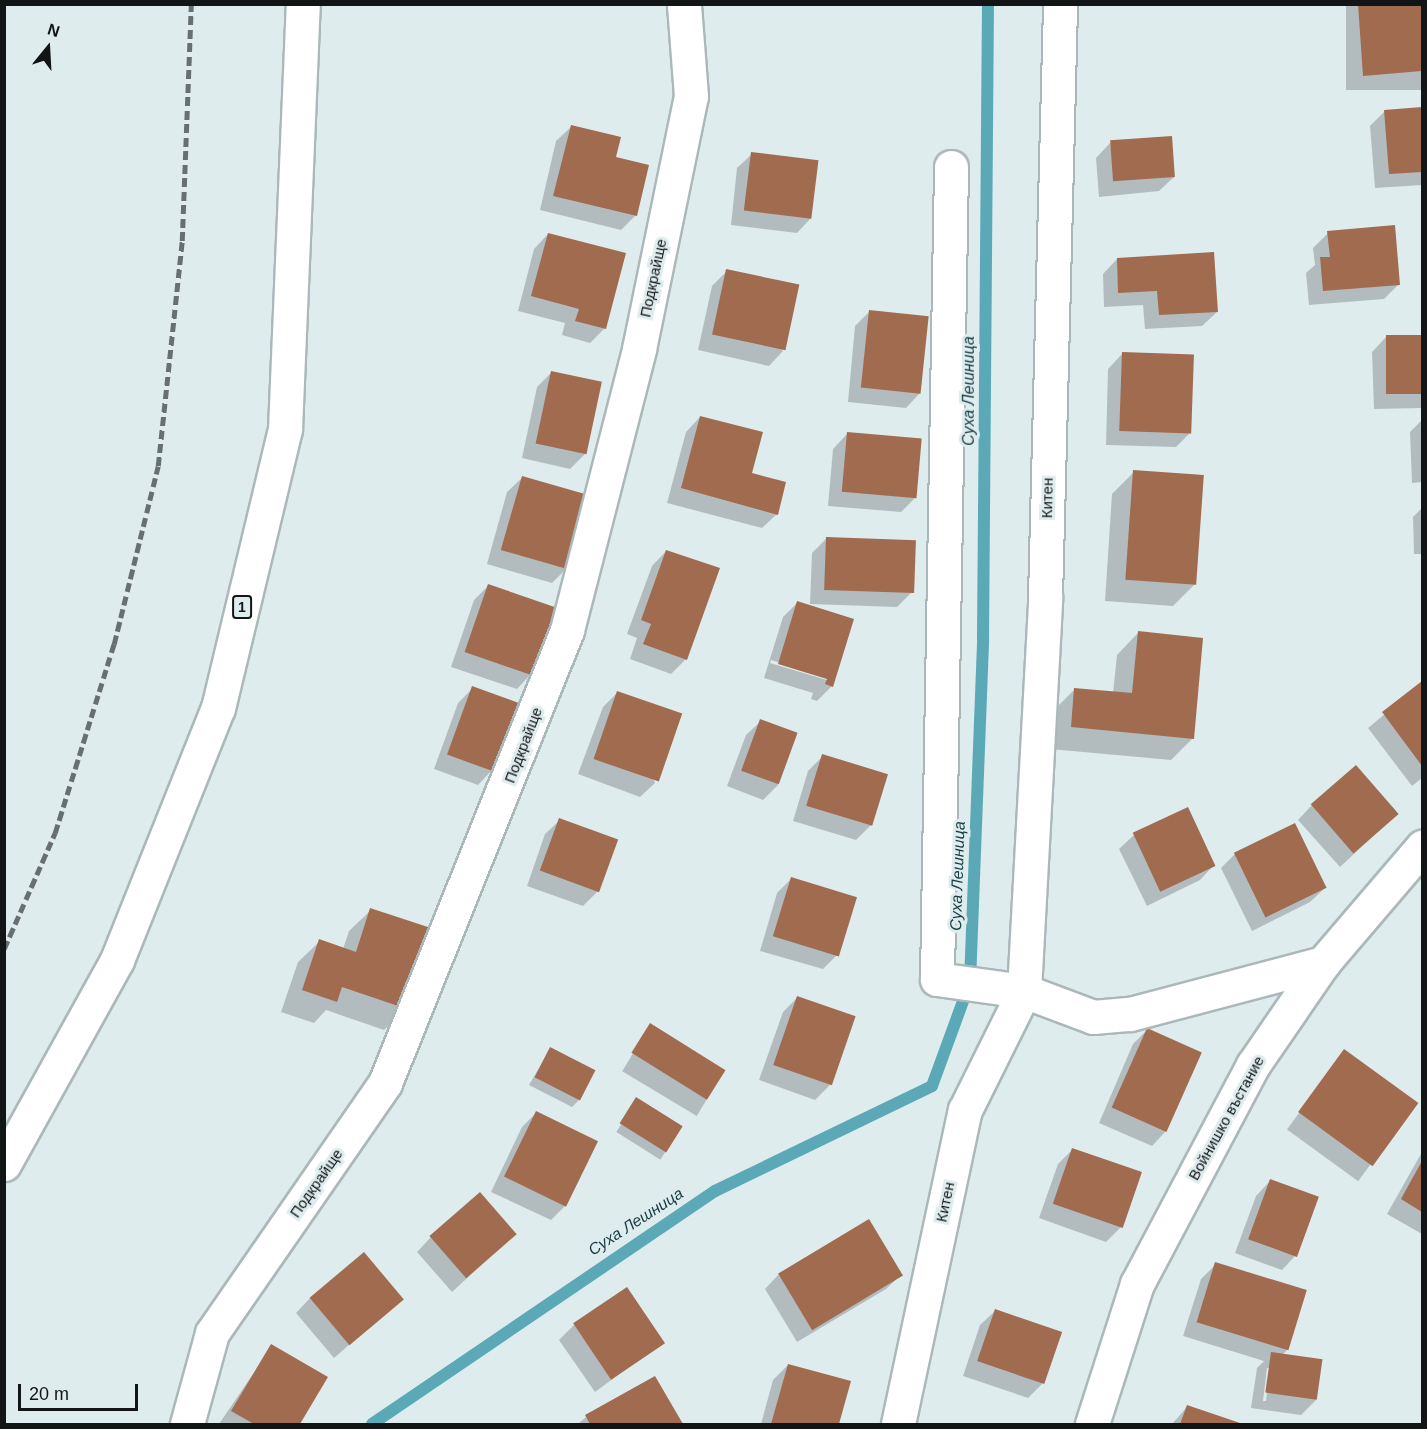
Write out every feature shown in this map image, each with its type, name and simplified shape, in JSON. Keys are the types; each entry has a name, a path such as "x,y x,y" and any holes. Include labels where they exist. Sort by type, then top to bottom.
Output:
{"main road":[{"name":"1","path":"4,1164 117,960 218,708 285,429 303,4"},
{"name":"Подкрайще","path":"187,1425 212,1333 385,1083 567,630 639,349 691,96 684,4"},
{"name":"Китен","path":"898,1425 965,1110 1024,991 1045,598 1060,4"},
{"path":"951,167 938,979 1024,991 1093,1017 1131,1014 1323,963"},
{"name":"Войнишко въстание","path":"1092,1425 1137,1284 1253,1065 1323,963 1422,847"}],"building":[{"path":"1358,4 1422,4 1422,71 1363,76"},
{"path":"1422,107 1422,172 1389,174 1384,110"},
{"path":"571,125 621,137 616,157 649,165 637,216 553,196"},
{"path":"1172,136 1175,177 1113,181 1110,140"},
{"path":"751,152 818,160 811,219 744,211"},
{"path":"1395,225 1400,285 1323,291 1320,257 1330,257 1327,231"},
{"path":"548,233 626,253 606,329 575,321 579,309 531,296"},
{"path":"1214,252 1218,312 1159,315 1157,291 1118,293 1117,258"},
{"path":"726,269 799,285 785,350 712,335"},
{"path":"869,310 929,316 921,394 861,388"},
{"path":"1386,335 1422,335 1422,394 1386,394"},
{"path":"1122,352 1194,355 1191,433 1119,431"},
{"path":"551,371 602,382 586,454 536,443"},
{"path":"700,416 763,432 752,473 786,482 778,515 681,488"},
{"path":"847,432 922,439 916,498 842,492"},
{"path":"1133,470 1204,475 1196,585 1125,580"},
{"path":"522,476 598,498 577,572 501,550"},
{"path":"826,537 916,540 914,593 824,590"},
{"path":"666,550 720,568 687,660 643,644 651,624 641,620"},
{"path":"488,584 556,607 533,676 465,652"},
{"path":"797,601 854,619 833,687 825,684 827,679 778,664"},
{"path":"1138,631 1203,638 1194,739 1071,727 1074,688 1132,693"},
{"path":"1422,681 1422,766 1382,712"},
{"path":"472,686 518,703 493,771 447,755"},
{"path":"617,691 682,713 659,782 594,759"},
{"path":"760,719 798,733 779,784 741,771"},
{"path":"822,754 888,774 872,826 806,806"},
{"path":"1356,765 1399,814 1353,853 1311,804"},
{"path":"1188,807 1215,866 1160,892 1133,833"},
{"path":"559,818 618,840 599,892 540,871"},
{"path":"1295,823 1327,888 1265,918 1234,853"},
{"path":"791,877 857,897 839,956 773,936"},
{"path":"370,908 434,929 407,1009 342,987 337,1002 302,990 319,939 356,952"},
{"path":"797,996 856,1016 832,1085 773,1065"},
{"path":"650,1023 725,1070 707,1100 631,1053"},
{"path":"1147,1028 1202,1052 1166,1132 1112,1107"},
{"path":"550,1047 595,1070 580,1100 535,1077"},
{"path":"1344,1049 1418,1103 1373,1166 1298,1112"},
{"path":"636,1097 683,1126 666,1152 620,1123"},
{"path":"536,1111 598,1141 566,1207 504,1177"},
{"path":"1072,1148 1142,1172 1123,1228 1053,1204"},
{"path":"1422,1161 1422,1212 1401,1199"},
{"path":"1270,1179 1319,1197 1297,1257 1248,1239"},
{"path":"480,1192 517,1234 466,1278 429,1236"},
{"path":"869,1219 903,1276 812,1330 778,1274"},
{"path":"364,1252 404,1299 349,1345 310,1298"},
{"path":"1215,1262 1307,1290 1288,1350 1197,1322"},
{"path":"627,1287 665,1343 611,1380 573,1323"},
{"path":"995,1309 1062,1332 1044,1384 977,1361"},
{"path":"271,1344 328,1377 300,1424 254,1424 231,1411"},
{"path":"1271,1352 1322,1359 1317,1400 1265,1393"},
{"path":"788,1364 851,1381 839,1424 771,1424"},
{"path":"655,1376 683,1424 590,1424 585,1415"},
{"path":"1187,1405 1243,1424 1180,1424"}],"waterway":[{"name":"Суха Лешница","path":"372,1424 715,1191 932,1086 970,982 983,639 988,4"}],"railway":[{"path":"4,949 55,833 114,644 158,466 182,241 191,4"}]}
